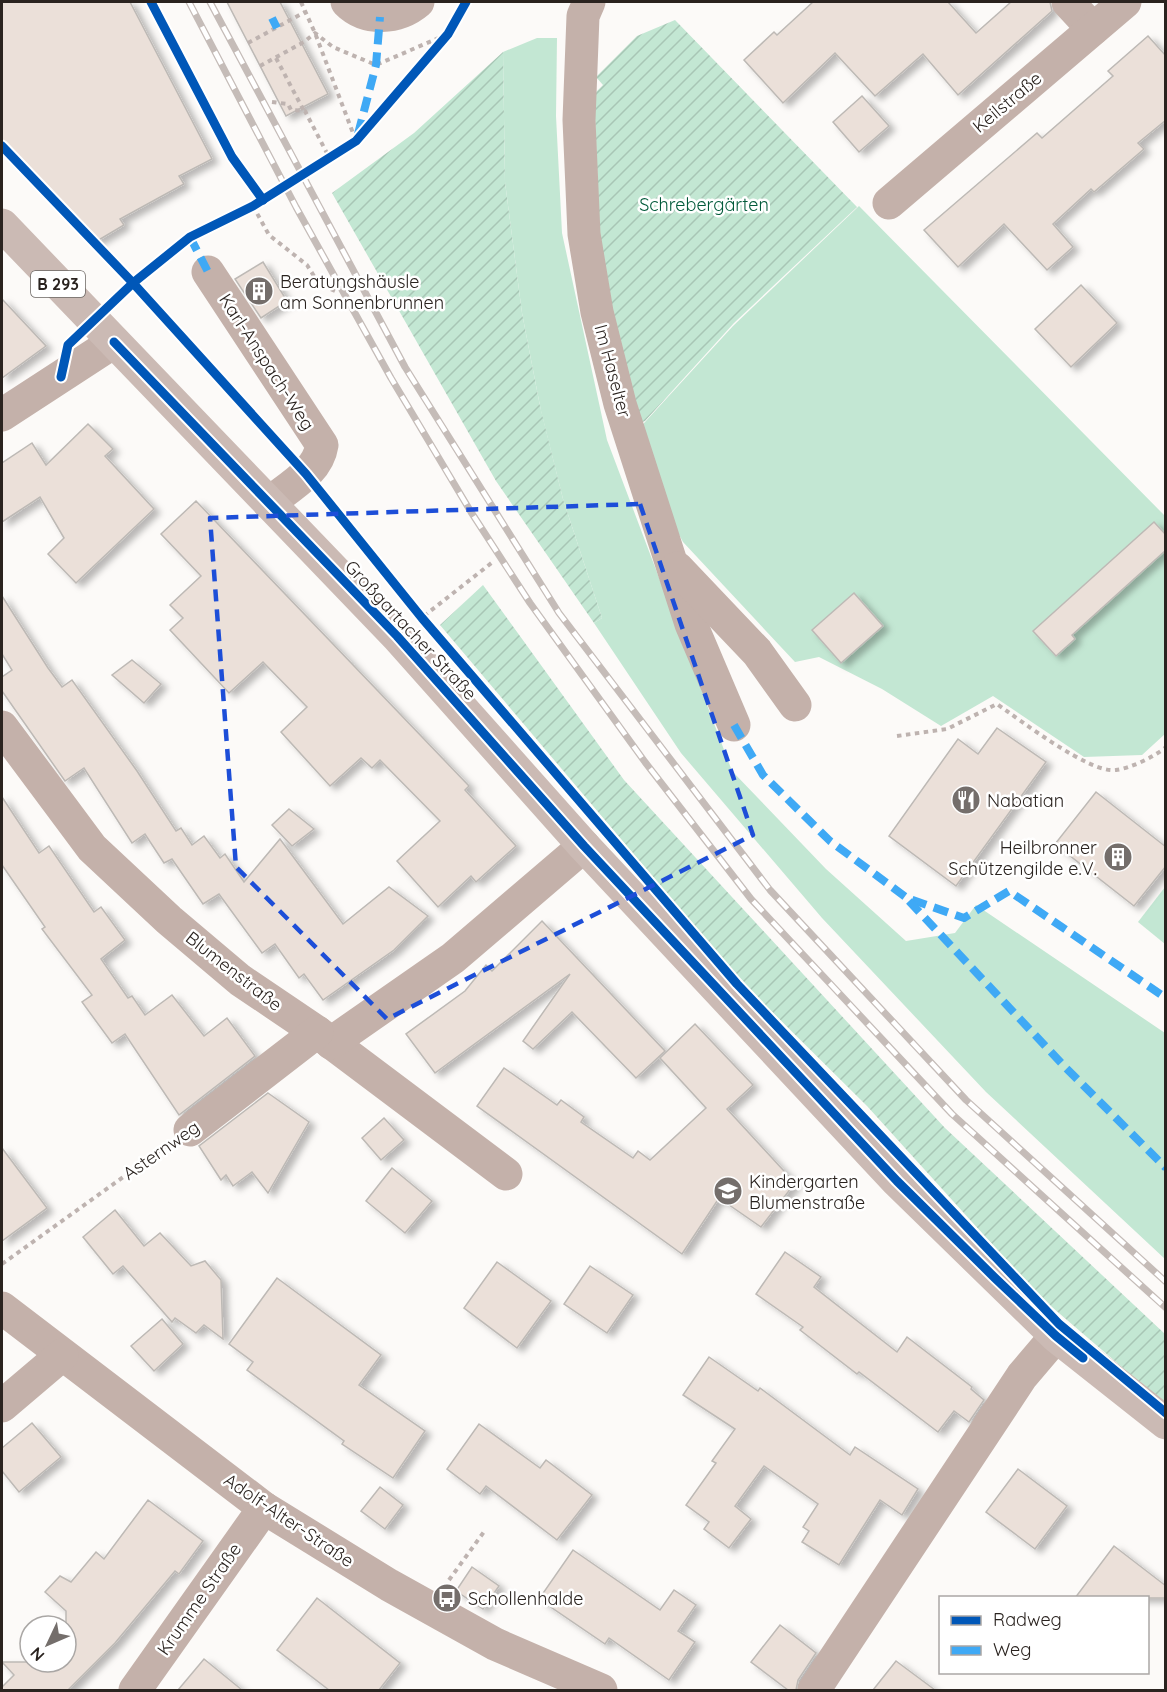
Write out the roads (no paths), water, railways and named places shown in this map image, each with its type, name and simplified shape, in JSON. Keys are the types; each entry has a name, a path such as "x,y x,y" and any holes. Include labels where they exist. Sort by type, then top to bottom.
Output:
{"main road":[{"name":"Großgartacher Straße","path":"2,225 397,636 584,846 897,1181 1056,1336 1166,1423"}],"street":[{"path":"347,2 354,9 380,17 408,11 418,2"},
{"name":"Im Haselter","path":"589,2 583,16 579,120 584,234 597,312 620,404 670,562 691,624 734,725"},
{"path":"1068,2 1093,29"},
{"name":"Keilstraße","path":"889,203 1125,2"},
{"name":"Karl-Anspach-Weg","path":"207,272 322,445 320,458 306,474 269,503"},
{"path":"2,415 114,342"},
{"path":"670,562 758,652 795,705"},
{"name":"Blumenstraße","path":"2,726 92,848 169,920 240,980 324,1037 506,1174"},
{"name":"Asternweg","path":"190,1130 324,1037 453,958 584,846"},
{"name":"Adolf-Alter-Straße","path":"2,1308 264,1508 429,1608 495,1644 601,1690"},
{"path":"814,1690 1022,1376 1056,1336"},
{"path":"2,1406 63,1355"},
{"name":"Krumme Straße","path":"135,1690 264,1508"}],"railway":[{"path":"189,2 296,207 391,378 471,512 530,603 645,762 751,899 952,1114 1166,1308"},
{"path":"210,2 405,367 559,613 770,890 966,1100 1166,1282"}],"place":[{"name":"Beratungshäusle am Sonnenbrunnen","path":"259,291"},
{"name":"Nabatian","path":"966,800"},
{"name":"Heilbronner Schützengilde e.V.","path":"1118,857"},
{"name":"Kindergarten Blumenstraße","path":"728,1191"},
{"name":"Schollenhalde","path":"447,1598"}],"park label":[{"name":"Schrebergärten","path":"704,204"}]}
